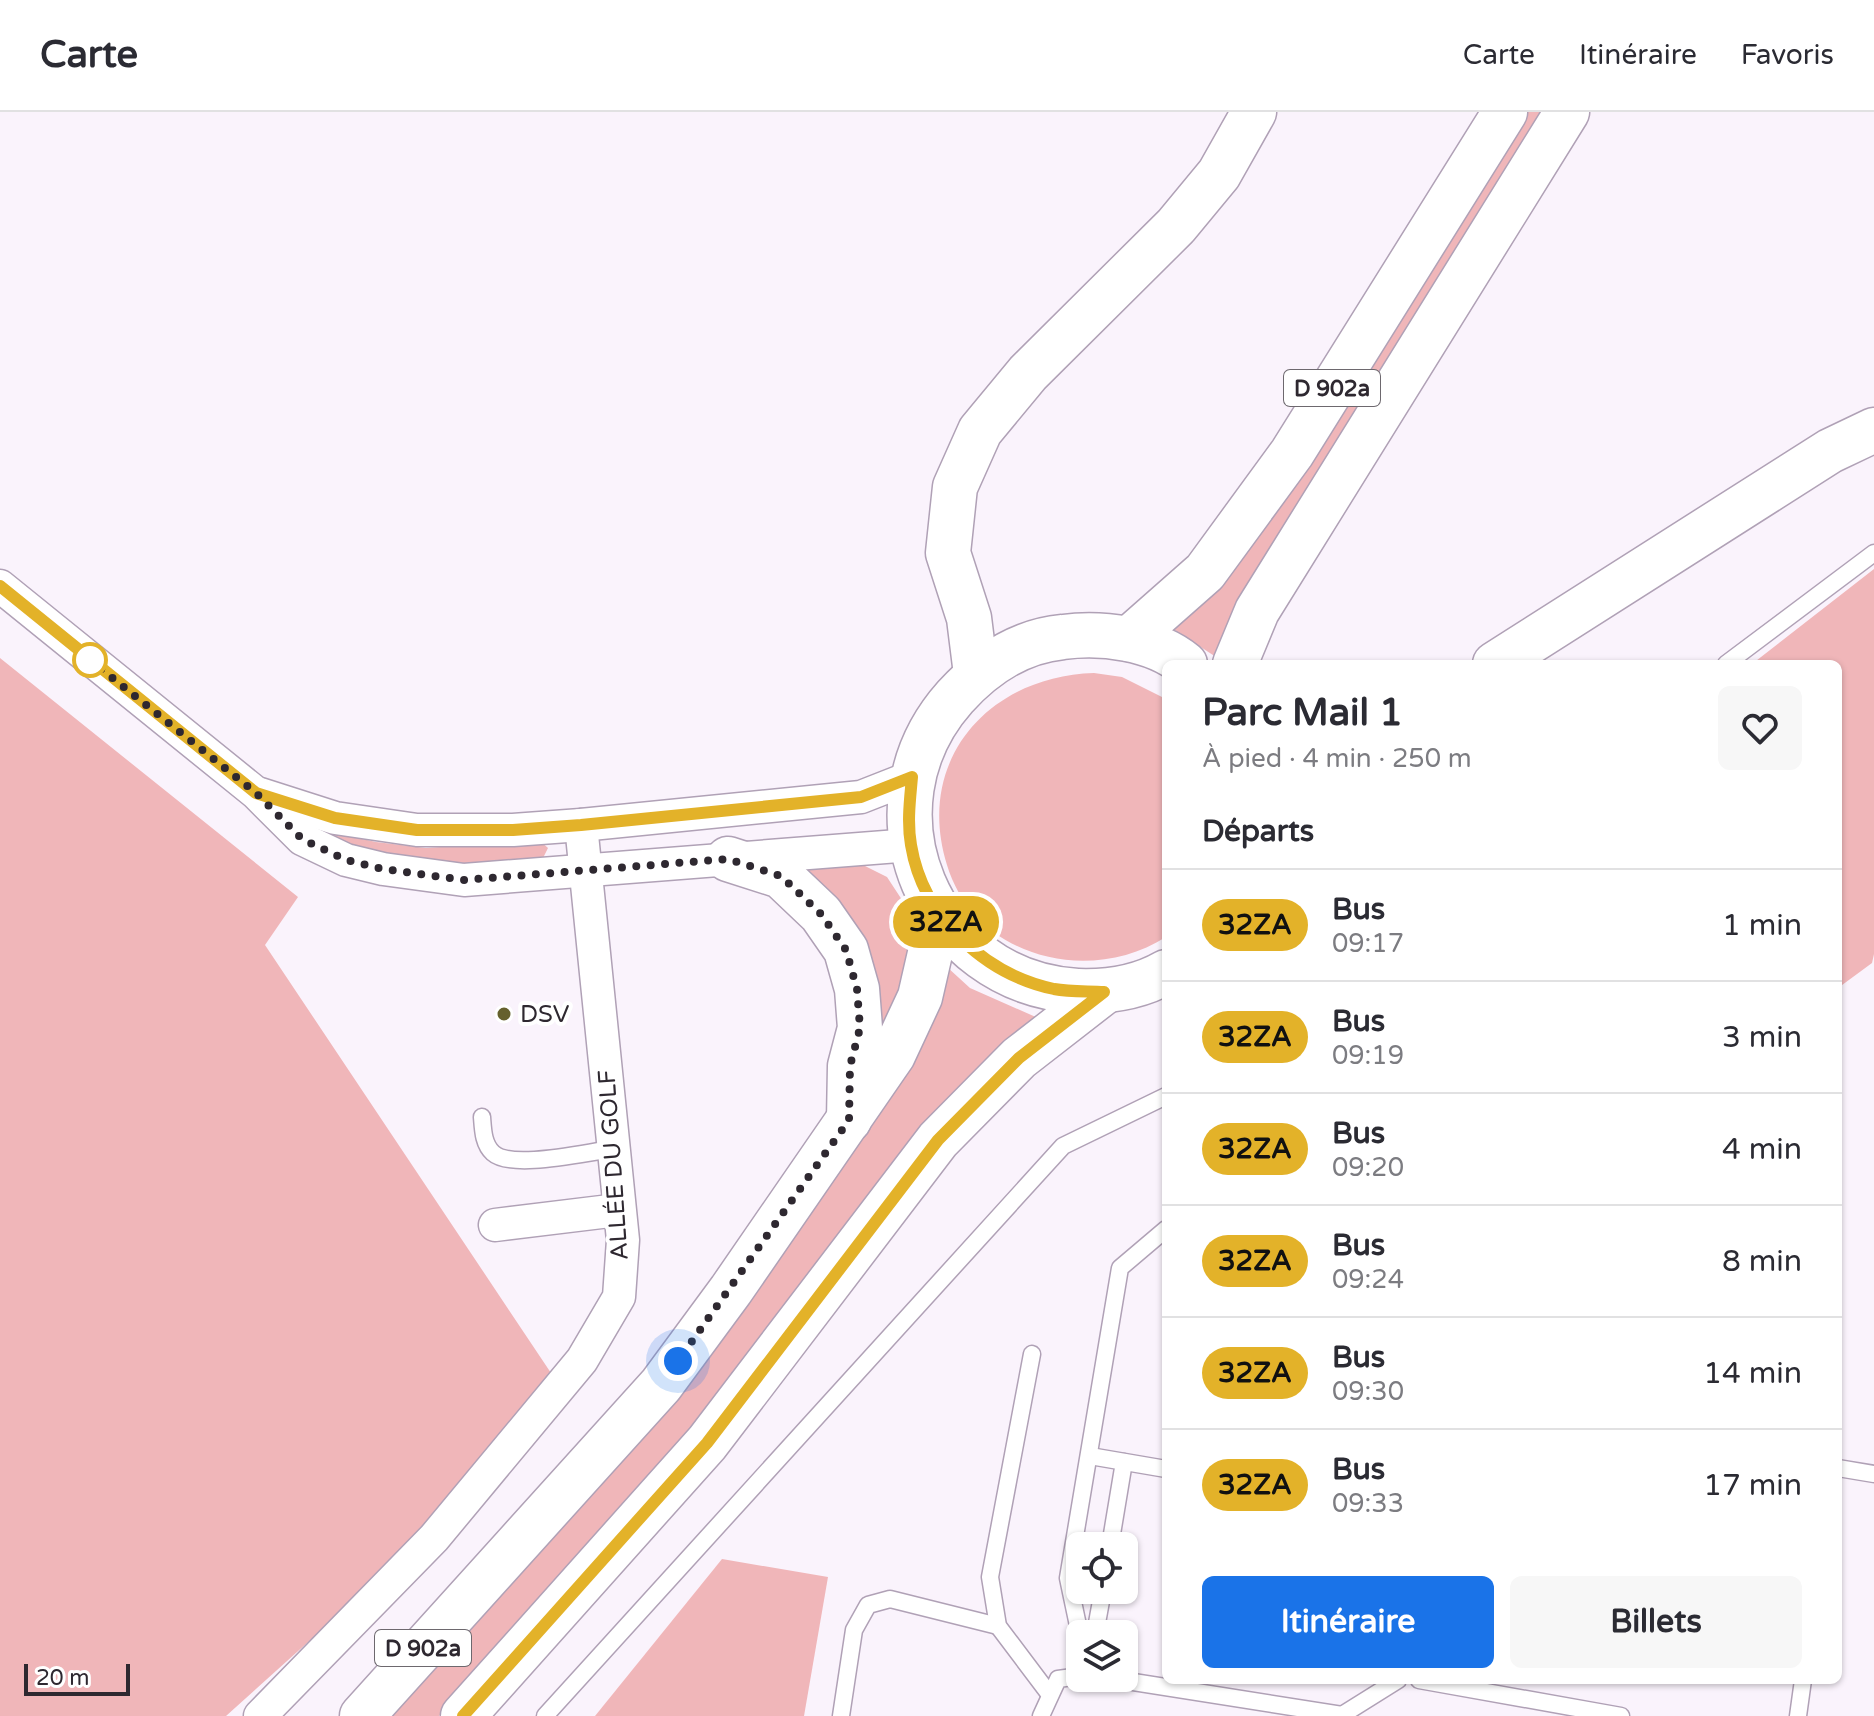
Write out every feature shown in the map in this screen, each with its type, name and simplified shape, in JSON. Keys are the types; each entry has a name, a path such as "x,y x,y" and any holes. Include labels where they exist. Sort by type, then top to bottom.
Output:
{"main road":[{"path":"976,674 969,618 948,553 955,487 980,431 1028,373 1176,226 1219,174 1254,112"},
{"name":"D 902a","path":"1129,639 1205,572 1292,453 1505,112"},
{"name":"D 902a","path":"1237,660 1257,611 1567,112"},
{"path":"1501,660 1830,451 1874,430"},
{"path":"1162,974 1153,980 1104,992 1056,990 1011,975 971,949 939,914 922,881 911,845 909,811 912,777 935,720 976,674 1010,652 1048,638 1089,634 1129,639 1176,660"},
{"path":"728,859 781,876 821,914 846,950 857,989 860,1028 850,1066 849,1120"},
{"name":"D 902a","path":"362,1716 661,1385 893,1055 920,997 939,914"},
{"name":"D 902a","path":"463,1716 707,1443 938,1140 1019,1058 1104,992"}],"street":[{"path":"0,586 256,793 302,839 346,860 383,869 464,880 911,845"},
{"path":"256,793 335,818 417,830 513,830 861,797 912,777"},
{"name":"ALLÉE DU GOLF","path":"260,1716 434,1538 582,1360 619,1297 623,1240 581,825"},
{"path":"495,1225 618,1210"}],"lane":[{"path":"1731,660 1874,553"},
{"path":"545,1716 1063,1146 1162,1098"},
{"path":"482,1117 485,1141 491,1152 510,1162 613,1149"},
{"path":"1077,1620 1068,1578 1120,1268 1162,1232"},
{"path":"1032,1354 990,1577 998,1626 1050,1695"},
{"path":"1090,1456 1162,1468"},
{"path":"1112,1532 1124,1462"},
{"path":"1842,1469 1874,1474"},
{"path":"841,1716 854,1630 868,1605 890,1599 998,1626"},
{"path":"1041,1716 1058,1679 1066,1678"},
{"path":"1138,1683 1342,1715 1392,1684"},
{"path":"1441,1684 1621,1716"},
{"path":"1798,1716 1802,1684"}],"shaded area":[{"path":"1526,112 1555,112 1216,657 1173,629"},
{"path":"1874,569 1874,954 1872,963 1842,985 1842,660 1757,660"},
{"path":"0,658 298,897 265,945 551,1373 377,1580 226,1716 0,1716"},
{"path":"1094,673 1122,677 1162,697 1162,939 1136,952 1103,960 1070,960 1038,954 1008,942 982,922 961,897 947,865 940,826 941,791 952,758 969,730 993,707 1023,689 1056,678"},
{"path":"313,828 376,842 426,848 539,840 548,848 542,860 465,867 374,857"},
{"path":"773,860 859,863 887,877 906,906 912,942 901,1003 870,1044 872,995"},
{"path":"947,967 970,988 1038,1018 665,1464 439,1716 382,1716 700,1358"},
{"path":"722,1559 828,1577 804,1716 595,1716"}],"bus line":[{"name":"32ZA","path":"0,586 256,793 335,818 417,830 513,830 699,815 861,797 912,777 909,811 911,845 922,881 939,914 971,949 1011,975 1056,990 1104,992 1019,1058 938,1140 707,1443 463,1716"}],"place":[{"name":"DSV","path":"504,1014"}],"route":[{"path":"90,660 256,793 302,839 346,860 383,869 464,880 728,859 781,876 821,914 846,950 857,989 860,1028 850,1066 849,1120 678,1361"}]}
